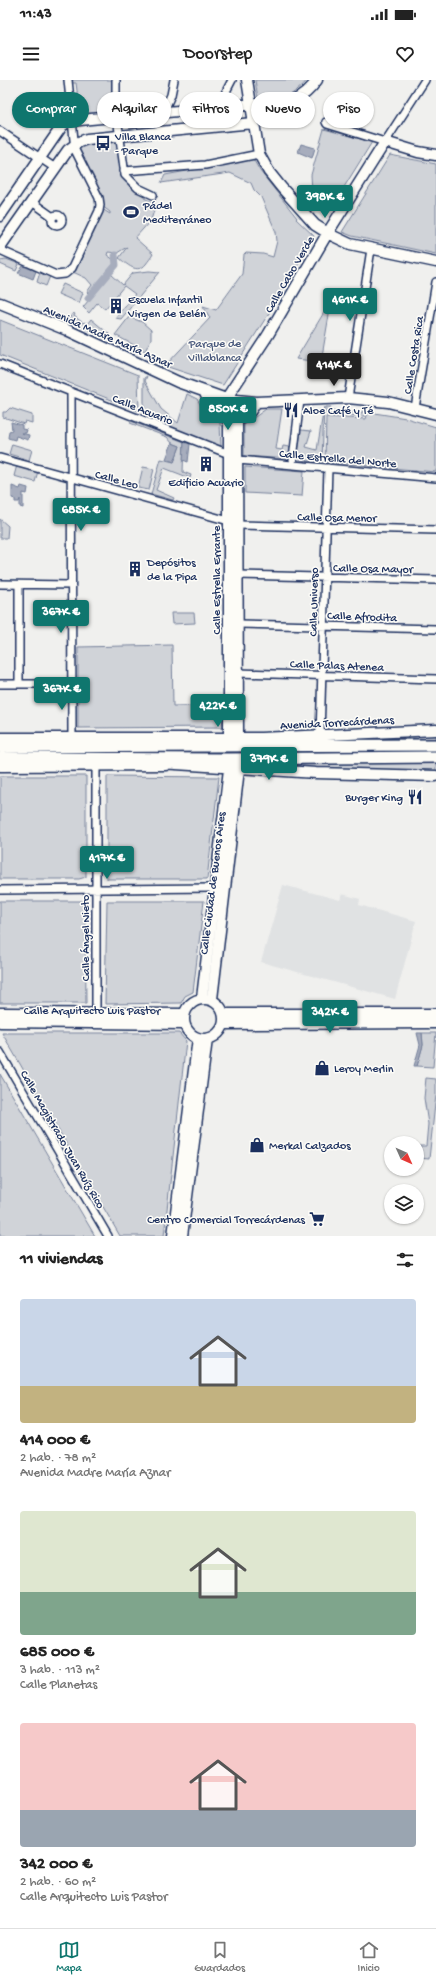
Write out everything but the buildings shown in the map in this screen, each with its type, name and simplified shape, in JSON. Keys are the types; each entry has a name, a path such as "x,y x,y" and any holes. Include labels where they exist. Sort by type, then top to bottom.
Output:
{"main road":[{"name":"Avenida Torrecárdenas","path":"0,747 436,745"},
{"path":"0,758 100,763 436,757"}],"street":[{"path":"68,80 70,92"},
{"path":"116,80 116,92"},
{"path":"171,95 174,80"},
{"path":"226,92 232,80"},
{"path":"247,80 251,106"},
{"path":"306,92 316,80"},
{"path":"386,142 425,80"},
{"path":"0,247 68,150 74,145 87,139 120,136 251,113"},
{"path":"0,214 61,128"},
{"path":"0,250 56,275 66,274 72,268 99,212 100,205 99,198 75,150 73,128"},
{"path":"119,128 124,171 132,184 153,195"},
{"path":"255,128 260,154 269,172 301,212 316,226 328,234 346,242 371,249 436,262"},
{"path":"340,128 418,152 436,155"},
{"path":"0,131 55,168"},
{"name":"Calle Cabo Verde","path":"226,399 286,305 328,234 386,142"},
{"path":"124,171 205,165 260,154"},
{"path":"32,202 53,216"},
{"path":"348,398 371,249"},
{"name":"Calle Costa Rica","path":"415,408 436,282"},
{"name":"Avenida Madre María Aznar","path":"0,303 67,330 178,382 226,399 256,402 348,398 388,402 436,414"},
{"name":"Calle Acuario","path":"0,364 229,454"},
{"path":"71,392 72,738"},
{"path":"206,393 212,406 218,413 233,420 253,410 256,402"},
{"path":"293,459 300,400"},
{"name":"Calle Estrella Errante","path":"233,420 229,454 239,624 238,673 234,723"},
{"name":"Calle Estrella Errante","path":"233,420 238,460 233,523 234,739"},
{"name":"Calle Leo","path":"0,458 233,523"},
{"name":"Calle Estrella del Norte","path":"238,460 436,478"},
{"name":"Calle Universo","path":"320,736 323,675 325,528 328,468"},
{"name":"Calle Osa Menor","path":"233,523 325,528 436,530"},
{"name":"Calle Osa Mayor","path":"237,575 436,580"},
{"path":"0,584 71,585"},
{"path":"18,684 19,585"},
{"name":"Calle Afrodita","path":"239,624 436,630"},
{"name":"Calle Palas Atenea","path":"238,673 436,679"},
{"path":"0,684 71,684"},
{"name":"Avenida Torrecárdenas","path":"0,738 234,739 436,730"},
{"path":"0,766 100,763 175,764 229,769 436,776"},
{"name":"Calle Ángel Nieto","path":"96,1013 96,889 100,763"},
{"name":"Calle Ciudad de Buenos Aires","path":"207,999 215,888 229,769"},
{"name":"Calle Ciudad de Buenos Aires","path":"207,999 239,769"},
{"path":"0,890 215,888"},
{"path":"207,999 222,1008 224,1019 218,1034 203,1039 187,1030 184,1019 191,1003 207,999"},
{"name":"Calle Arquitecto Luis Pastor","path":"0,1014 96,1013 184,1019"},
{"path":"224,1019 436,1014"},
{"name":"Calle Arquitecto Luis Pastor","path":"0,1022 184,1019"},
{"path":"224,1019 436,1023"},
{"path":"173,1236 203,1039"},
{"path":"182,1236 203,1039"},
{"name":"Calle Magistrado Juan Ruíz Rico","path":"0,1052 108,1236"}],"shaded area":[{"path":"283,885 340,900 342,894 360,899 359,905 416,921 395,999 261,962"}],"green space":[{"path":"71,80 113,80 113,92 97,92 97,114 89,114 89,92 77,92 76,83 72,83"},
{"path":"255,80 307,80 294,92 257,92"},
{"path":"324,129 372,142 336,200 312,191 311,175"},
{"path":"114,139 118,141 122,173 125,179 136,189 145,194 144,198 156,204 151,220 135,238 153,254 143,267 136,269 119,258 127,247 117,253 108,252 107,255 114,260 114,264 89,294 87,292 92,285 86,278 73,272 102,209 110,214 110,212 102,206 79,149 83,145"},
{"path":"390,155 436,164 436,254 352,236 342,232"},
{"name":"Parque de Villablanca","path":"253,159 260,171 297,218 296,219 314,236 278,299 223,385 165,366 210,318 203,306 216,310 242,274 244,255 246,253 263,254 273,257 277,241 276,232 261,197 254,190 251,183 230,173 161,183 165,175"},
{"path":"6,259 19,264 16,271 0,264 0,260"},
{"path":"149,271 160,272 121,319 115,318 135,294 124,286 105,309 97,303 89,313 83,307 111,274 123,285 133,273"},
{"path":"40,272 50,276 46,286 37,282"},
{"path":"63,284 83,293 79,303 58,294"},
{"path":"326,309 330,309 321,362 296,359"},
{"path":"73,313 75,314 74,316 83,323 84,322 87,324 91,319 109,334 106,338 98,334 99,331 94,329 93,332 68,320"},
{"path":"129,317 142,322 151,330 151,339 145,351 115,335"},
{"path":"0,320 138,375 139,411 0,355"},
{"path":"147,376 145,381 161,409 178,423 187,394 197,399 206,414 220,423 221,447 144,416 144,378"},
{"path":"213,402 244,408 236,411 228,411 220,408"},
{"path":"324,407 322,462 297,460 301,430 311,431 306,447 317,450"},
{"path":"326,407 331,407 331,411 362,413 363,408 366,408 365,416 326,415"},
{"path":"10,408 32,415 32,423 25,421 24,424 3,417 3,412 6,412"},
{"path":"266,409 282,409 276,449 282,450 283,446 290,447 289,455 286,455 289,459 244,456 244,425"},
{"path":"368,412 406,418 436,427 436,472 325,462 326,417 366,419"},
{"path":"131,421 184,442 183,472 191,475 190,478 164,468 156,490 174,498 173,500 151,494 161,459 174,462 180,446 172,443 167,437 130,423"},
{"path":"12,444 32,450 29,460 9,454"},
{"path":"17,465 38,471 35,482 14,476"},
{"path":"143,467 154,469 149,490 138,488"},
{"path":"245,467 304,471 302,496 245,493"},
{"path":"0,519 8,526 7,538 0,538"},
{"path":"171,613 194,613 195,623 172,624"},
{"path":"172,645 173,706 222,705 223,727 78,728 78,647"},
{"path":"436,733 436,742 261,741"},
{"path":"436,761 436,771 285,768 205,762"},
{"path":"0,776 86,776 86,877 79,879 0,879"},
{"path":"107,776 219,777 207,879 107,879"},
{"path":"0,901 85,901 86,1003 0,1003"},
{"path":"107,901 204,901 193,992 185,996 181,1003 105,1004"},
{"path":"2,1033 179,1033 186,1041 164,1236 120,1236"},
{"path":"422,1033 436,1033 433,1067 417,1066 423,1045"},
{"path":"0,1074 95,1236 0,1236"},
{"path":"426,1078 436,1079 436,1095 429,1159 424,1159 424,1146 426,1146 428,1124 424,1098"}],"water":[{"path":"301,144 315,148 312,158 298,152"},
{"path":"23,266 36,271 33,279 18,273"},
{"path":"11,422 22,425 22,429 27,430 26,433 21,433 29,435 28,440 16,436 15,440 8,438 9,431 12,430"},
{"path":"184,442 190,444 188,462 183,460"},
{"path":"172,443 180,446 174,462 166,459"},
{"path":"12,486 20,489 21,486 28,488 27,494 23,493 23,508 20,507 20,499 19,502 15,502 15,499 12,498"},
{"path":"417,1033 422,1033 423,1045 417,1066 414,1066 420,1045"}],"waterway":[{"path":"88,298 116,265 115,255"}],"place":[{"name":"Villa Blanca - Parque","path":"103,143"},
{"name":"Pádel Mediterráneo","path":"131,212"},
{"name":"Escuela Infantil Virgen de Belén","path":"116,306"},
{"name":"Aloe Café y Té","path":"291,410"},
{"name":"Edificio Acuario","path":"206,464"},
{"name":"Depósitos de la Pipa","path":"135,569"},
{"name":"Burger King","path":"415,797"},
{"name":"Leroy Merlin","path":"322,1068"},
{"name":"Merkal Calzados","path":"257,1145"},
{"name":"Centro Comercial Torrecárdenas","path":"317,1219"}]}
